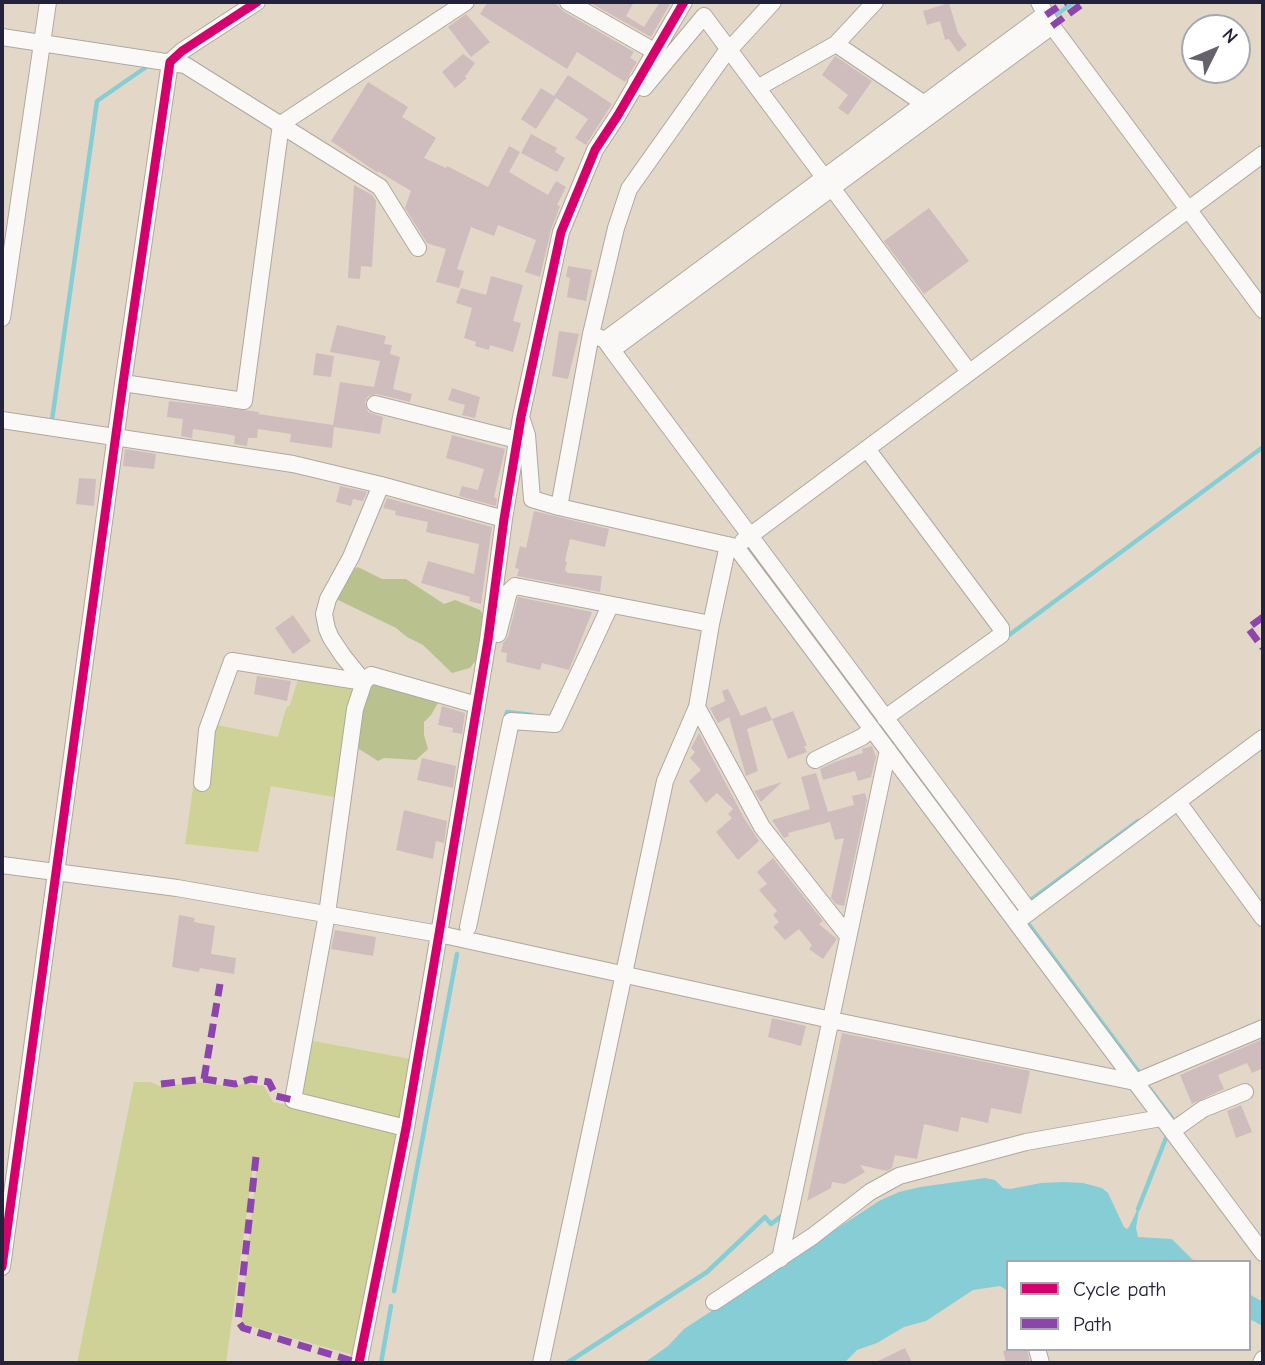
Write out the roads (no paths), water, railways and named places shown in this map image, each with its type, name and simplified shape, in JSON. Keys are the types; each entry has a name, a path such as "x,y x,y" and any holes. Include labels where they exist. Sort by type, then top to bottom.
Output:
{"street":[{"path":"2,318 48,2"},
{"path":"2,1267 123,383 170,62 182,51 257,2"},
{"path":"123,383 244,401 281,124 466,2"},
{"path":"568,2 654,51"},
{"path":"359,1363 406,1128 488,640 521,417 561,232 595,150 684,2"},
{"path":"559,507 603,342 616,228 629,189 729,49 774,2"},
{"path":"759,87 836,44 875,2"},
{"path":"603,342 828,183 1045,14"},
{"path":"828,183 923,103 1045,14"},
{"path":"1045,14 1263,310"},
{"path":"636,82 644,88 704,16 969,372"},
{"path":"2,37 185,65 380,187 418,248"},
{"path":"836,44 923,103"},
{"path":"541,1363 666,781 697,707 711,624 732,546 750,536 1263,154"},
{"path":"603,342 1030,912"},
{"path":"375,404 517,440"},
{"path":"521,417 527,435 532,499 732,546 888,750 1263,1253"},
{"path":"2,420 293,464 504,519"},
{"path":"867,449 1001,628 1001,635 885,718"},
{"path":"364,682 331,638 324,614 328,599 351,557 381,485"},
{"path":"488,640 497,638 509,592 515,586 711,624"},
{"path":"468,928 511,721 555,724 610,606"},
{"path":"202,783 207,730 232,661 364,682"},
{"path":"406,1128 293,1100 327,914 355,709 364,682 371,675 477,705"},
{"path":"697,707 762,827 848,936"},
{"path":"815,760 862,737 872,729"},
{"path":"1015,922 1263,738"},
{"path":"780,1259 888,750"},
{"path":"1178,802 1263,918"},
{"path":"2,865 177,888 439,934 831,1020 1135,1082 1263,1028"},
{"path":"714,1302 780,1259 870,1192 899,1175 1026,1142 1167,1124 1245,1092"}],"water":[{"path":"985,1178 995,1180 1003,1188 1010,1189 1064,1182 1102,1188 1108,1193 1124,1227 1129,1227 1140,1204 1136,1228 1138,1237 1172,1239 1193,1260 1006,1260 1006,1290 1000,1286 973,1290 926,1321 904,1327 877,1343 857,1350 844,1363 644,1363 668,1346 684,1329 879,1201 920,1187"},
{"path":"1251,1295 1263,1302 1263,1326 1251,1320"}],"waterway":[{"path":"1056,15 1074,2"},
{"path":"52,420 97,101 149,65"},
{"path":"1005,638 1263,447"},
{"path":"835,663 875,717"},
{"path":"505,720 507,712 532,715"},
{"path":"882,726 1018,910 1022,907"},
{"path":"1028,902 1138,821"},
{"path":"1027,922 1138,1071"},
{"path":"394,1291 457,954"},
{"path":"1150,1089 1172,1118"},
{"path":"1138,1209 1166,1138"},
{"path":"567,1363 707,1272 765,1217 771,1224 784,1214"},
{"path":"381,1363 391,1306"}]}
